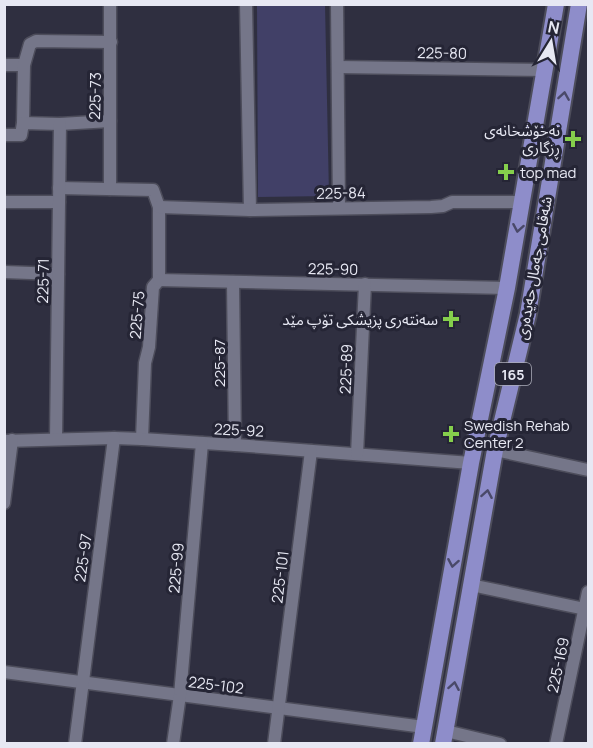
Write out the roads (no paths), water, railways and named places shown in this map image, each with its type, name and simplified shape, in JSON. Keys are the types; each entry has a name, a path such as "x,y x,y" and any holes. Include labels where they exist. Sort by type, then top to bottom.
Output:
{"main road":[{"name":"شەقامی جەمال حەیدەری","path":"422,735 471,463 507,288 556,4"},
{"name":"شەقامی جەمال حەیدەری","path":"445,737 495,450 528,314 579,4"}],"street":[{"name":"225-73","path":"110,4 110,189"},
{"path":"246,4 250,210"},
{"path":"337,4 339,208"},
{"path":"4,135 20,136 21,134 24,123 24,65 30,44 36,41 111,42"},
{"path":"4,65 24,65"},
{"name":"225-80","path":"338,67 545,70"},
{"path":"24,123 60,124 110,121"},
{"name":"225-71","path":"56,439 60,124"},
{"path":"59,188 110,189"},
{"name":"225-84","path":"110,189 153,190 157,201 250,210 443,207 452,202 522,202"},
{"name":"225-75","path":"142,440 153,287 159,280 157,201"},
{"path":"4,202 59,202"},
{"path":"4,272 58,274"},
{"name":"225-90","path":"159,280 507,288"},
{"name":"225-87","path":"233,282 235,445"},
{"name":"225-89","path":"357,454 364,284"},
{"name":"225-92","path":"8,440 114,438 471,463"},
{"name":"225-97","path":"75,744 114,438"},
{"path":"4,503 8,440"},
{"name":"225-99","path":"173,744 180,695 202,443"},
{"path":"495,450 588,470"},
{"name":"225-101","path":"274,744 311,451"},
{"path":"471,585 585,609"},
{"name":"225-169","path":"556,744 588,592"},
{"name":"225-102","path":"4,672 279,708 422,735"},
{"path":"445,737 500,744"}],"place":[{"name":"نەخۆشخانەی ڕزگاری","path":"573,139"},
{"name":"top mad","path":"506,172"},
{"name":"سەنتەری پزیشکی تۆپ مێد","path":"451,319"},
{"name":"Swedish Rehab Center 2","path":"451,434"}]}
